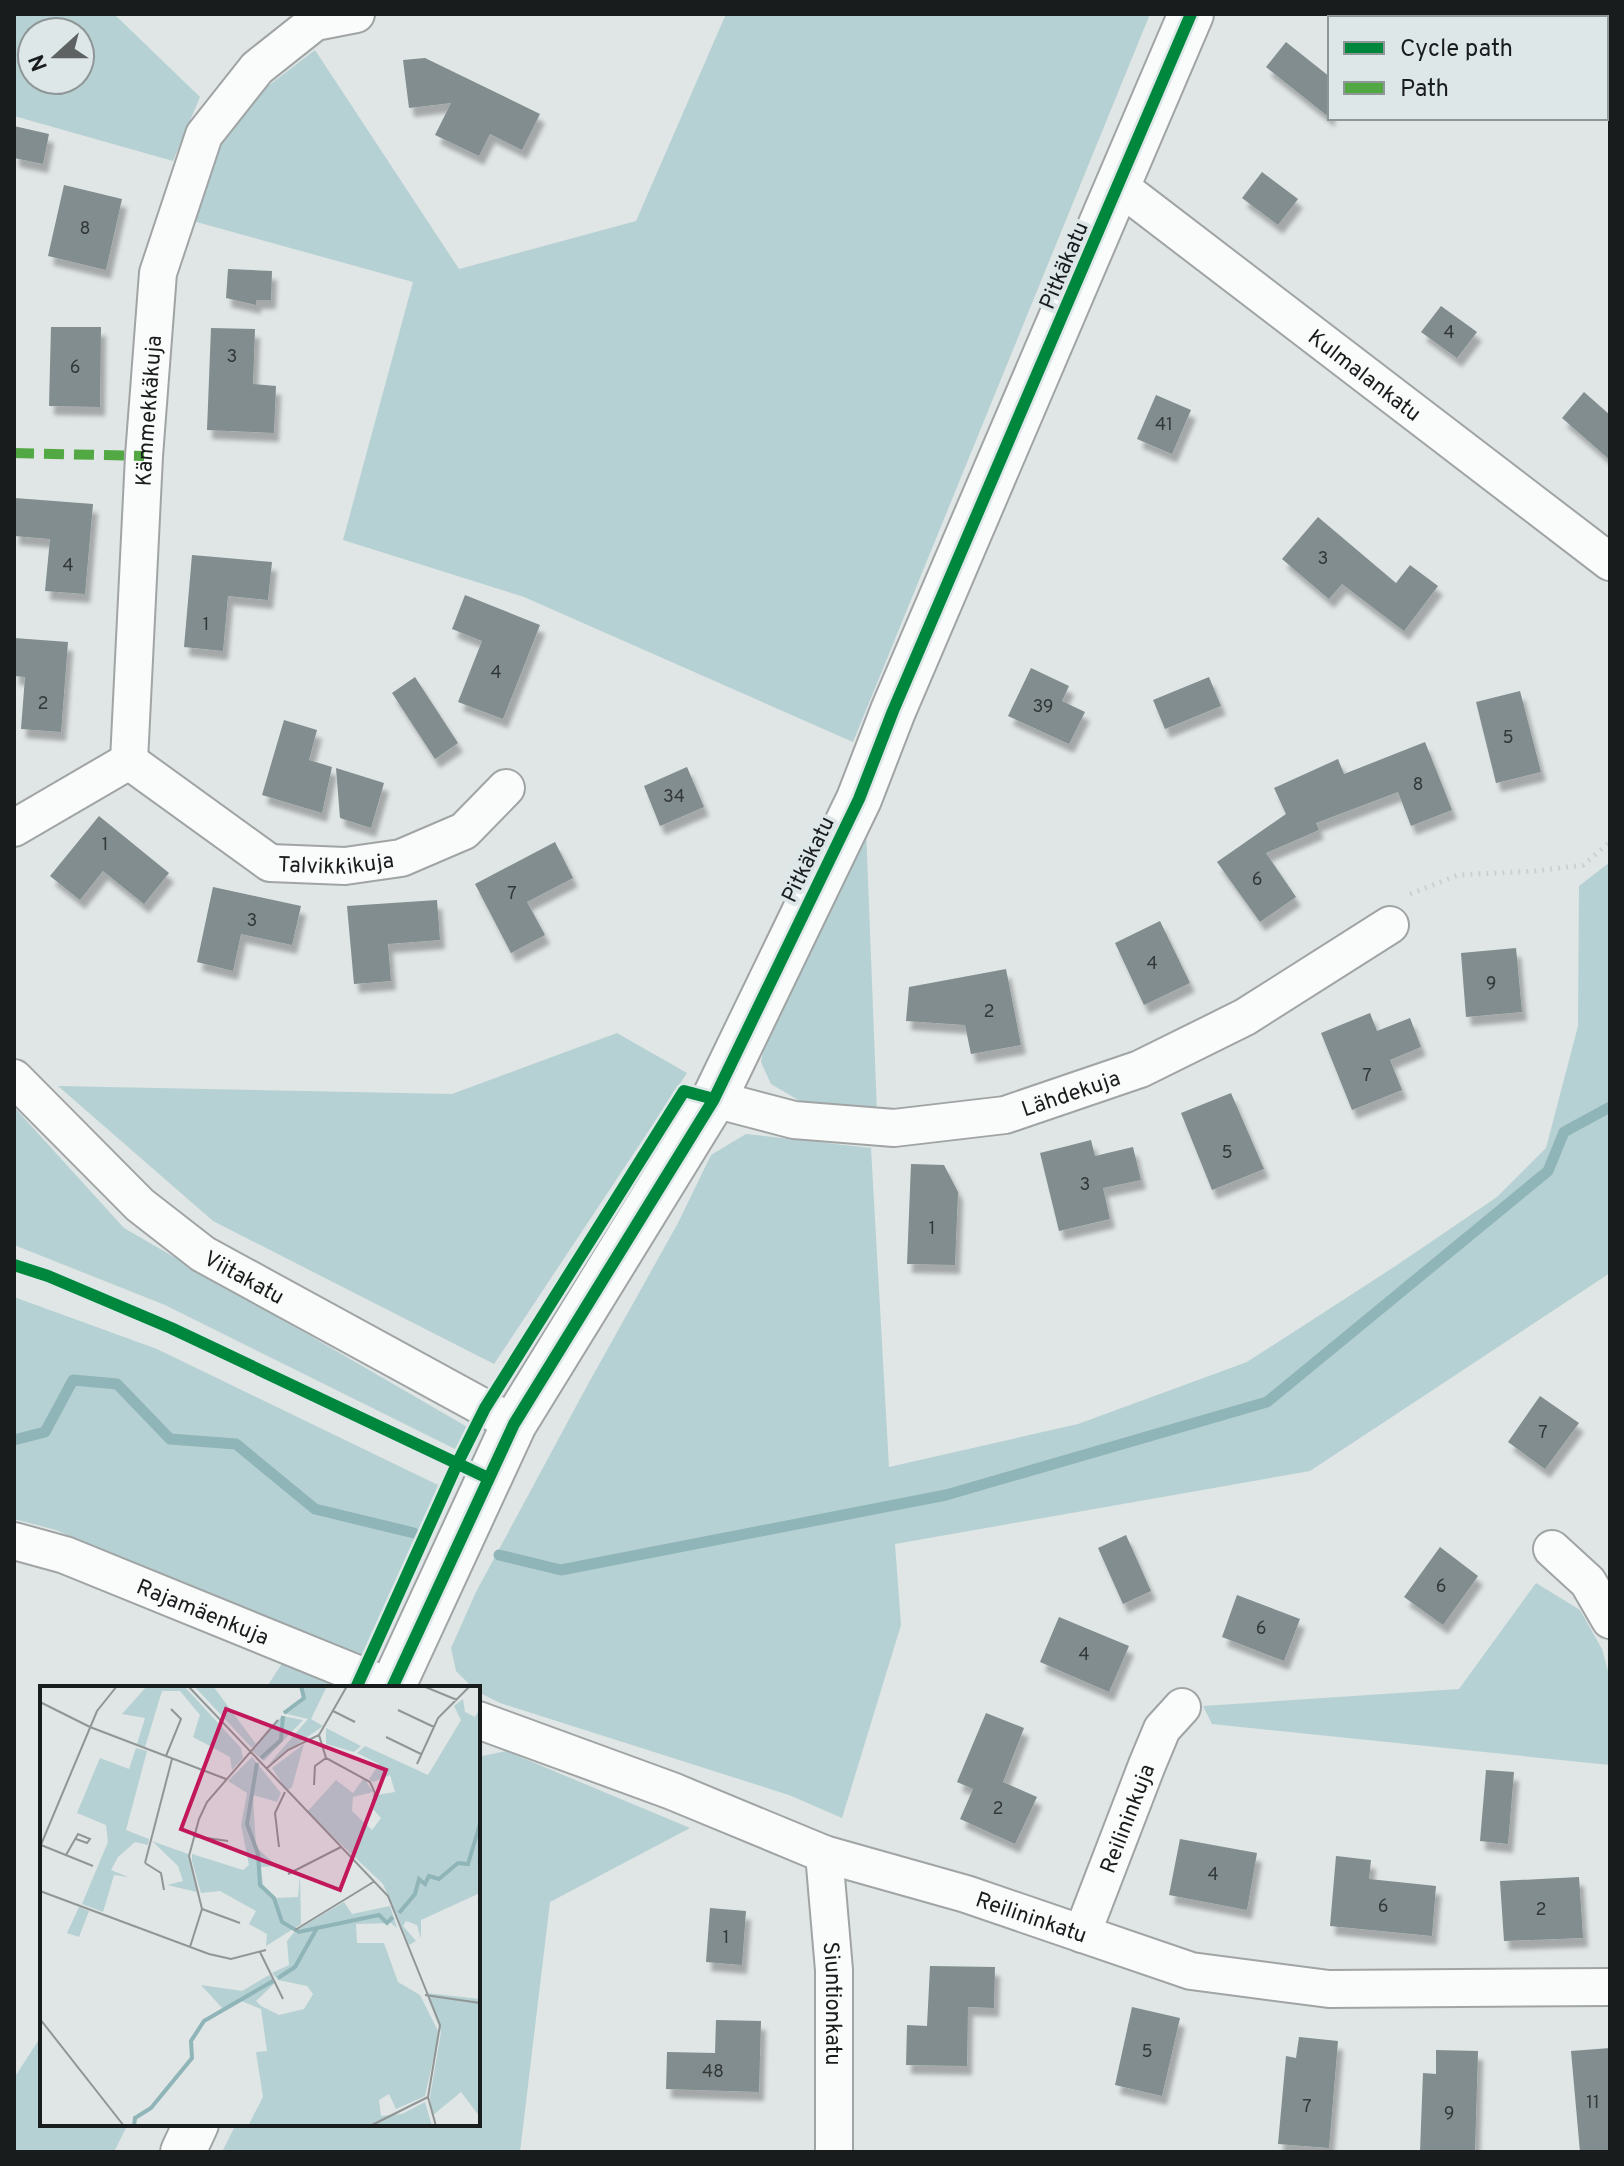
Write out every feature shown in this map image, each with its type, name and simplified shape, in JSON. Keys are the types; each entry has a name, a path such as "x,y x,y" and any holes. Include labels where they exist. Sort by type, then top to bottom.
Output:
{"street":[{"name":"Kämmekkäkuja","path":"129,761 144,456 158,273 204,135 257,68 315,22 356,14"},
{"name":"Pitkäkatu","path":"393,1686 514,1424 714,1099 859,799 893,711 1191,14"},
{"name":"Kulmalankatu","path":"1119,186 1610,562"},
{"name":"Talvikkikuja","path":"129,761 270,863 345,866 401,858 464,831 506,788"},
{"path":"14,828 129,761"},
{"name":"Lähdekuja","path":"714,1099 794,1120 894,1128 1005,1115 1140,1069 1245,1017 1390,925"},
{"name":"Viitakatu","path":"14,1078 140,1205 203,1254 514,1424"},
{"name":"Rajamäenkuja","path":"14,1541 65,1555 387,1686"},
{"path":"1552,1549 1588,1582 1610,1620"},
{"name":"Reilininkuja","path":"1082,1934 1162,1729 1182,1707"},
{"name":"Reilininkatu","path":"480,1721 672,1791 824,1854 966,1894 1191,1971 1329,1989 1610,1987"},
{"name":"Siuntionkatu","path":"824,1854 834,1970 834,2152"},
{"path":"183,2152 195,2126"}],"path":[{"path":"1390,925 1409,895 1458,875 1583,865 1610,842"}],"shaded area":[{"path":"14,14 114,14 200,97 173,161 14,116"},
{"path":"726,14 1150,14 853,742 524,597 343,540 413,282 193,221 209,150 259,93 315,50 459,269 636,221"},
{"path":"866,828 877,1112 800,1101 771,1084 761,1062 765,1042"},
{"path":"1610,862 1610,1273 1310,1471 895,1544 901,1625 842,1818 789,1795 500,1703 480,1693 480,1686 471,1686 456,1671 451,1648 476,1592 678,1223 711,1155 746,1134 871,1148 889,1467 1078,1424 1247,1362 1497,1197 1546,1148 1578,1026 1579,886"},
{"path":"617,1033 687,1073 494,1364 213,1221 58,1086 452,1094"},
{"path":"14,1107 124,1228 469,1428 461,1452 165,1305 14,1245"},
{"path":"14,1297 157,1349 438,1485 374,1670 56,1530 14,1519"},
{"path":"1536,1583 1580,1610 1602,1649 1610,1678 1610,1765 1212,1724 1203,1706 1459,1689"},
{"path":"283,1662 335,1686 267,1686"},
{"path":"506,1751 690,1828 550,1902 520,2152 222,2152 235,2126 480,2126 480,1757"},
{"path":"40,2038 40,2126 127,2126 114,2152 14,2152 14,2078"}],"building":[{"path":"1286,42 1328,75 1328,116 1266,67"},
{"path":"425,58 540,114 522,150 490,134 479,156 435,135 451,103 409,108 403,60"},
{"path":"14,126 49,134 43,164 14,158"},
{"path":"1262,172 1298,199 1278,225 1242,198"},
{"path":"64,185 122,199 106,270 48,256"},
{"path":"228,269 272,271 271,300 256,300 256,305 226,298"},
{"path":"1441,306 1477,332 1457,358 1421,332"},
{"path":"51,327 101,327 100,407 49,406"},
{"path":"211,328 255,329 253,384 276,386 274,433 207,430"},
{"path":"1584,392 1610,415 1610,460 1562,418"},
{"path":"1156,395 1191,410 1172,454 1137,439"},
{"path":"15,498 93,504 85,594 45,591 50,539 14,536"},
{"path":"1318,517 1396,583 1410,565 1438,586 1404,631 1342,584 1329,599 1282,559"},
{"path":"192,555 272,562 268,600 228,596 223,651 184,647"},
{"path":"465,595 540,625 503,719 458,702 482,641 452,629"},
{"path":"14,638 68,642 61,732 21,729 25,677 14,676"},
{"path":"1031,668 1069,686 1062,701 1085,712 1069,744 1008,716"},
{"path":"415,677 458,743 435,759 392,693"},
{"path":"1209,677 1221,706 1165,729 1153,700"},
{"path":"1520,691 1541,772 1496,783 1476,702"},
{"path":"284,720 317,730 309,760 332,767 322,813 262,795"},
{"path":"1425,742 1452,810 1411,826 1398,792 1316,823 1319,830 1266,853 1296,897 1260,922 1217,862 1286,814 1274,788 1338,759 1344,774"},
{"path":"687,767 704,807 660,826 644,786"},
{"path":"336,768 384,783 371,828 340,818"},
{"path":"99,816 169,873 144,904 103,871 80,900 50,876"},
{"path":"555,842 573,878 527,902 545,935 511,953 475,884"},
{"path":"213,887 301,906 292,945 241,934 233,971 197,962"},
{"path":"437,900 440,940 388,944 391,981 354,984 347,906"},
{"path":"1160,921 1190,983 1144,1005 1115,943"},
{"path":"1516,948 1522,1012 1466,1017 1461,953"},
{"path":"1006,969 1021,1045 971,1054 965,1025 906,1021 909,987"},
{"path":"1370,1013 1377,1031 1410,1018 1421,1047 1390,1060 1402,1090 1352,1110 1321,1033"},
{"path":"1231,1093 1264,1169 1212,1190 1181,1113"},
{"path":"1091,1140 1095,1156 1133,1147 1141,1180 1103,1188 1110,1219 1059,1231 1040,1153"},
{"path":"911,1164 944,1165 958,1192 955,1265 907,1264"},
{"path":"1540,1396 1579,1423 1545,1469 1508,1442"},
{"path":"1126,1535 1151,1591 1123,1604 1098,1548"},
{"path":"1440,1547 1478,1576 1443,1625 1404,1597"},
{"path":"1237,1595 1300,1619 1284,1661 1222,1637"},
{"path":"1059,1617 1129,1646 1109,1692 1040,1662"},
{"path":"986,1713 1024,1728 1003,1782 1037,1797 1015,1844 960,1819 973,1789 957,1782"},
{"path":"1486,1770 1514,1772 1508,1844 1480,1841"},
{"path":"1180,1839 1257,1853 1247,1910 1169,1895"},
{"path":"1336,1856 1371,1860 1369,1879 1436,1886 1432,1936 1330,1926"},
{"path":"1579,1877 1583,1938 1504,1941 1500,1881"},
{"path":"710,1908 746,1911 742,1965 706,1962"},
{"path":"930,1966 995,1967 994,2008 968,2007 967,2066 906,2065 907,2025 927,2026"},
{"path":"1132,2007 1180,2018 1162,2096 1115,2085"},
{"path":"716,2020 761,2021 759,2092 666,2089 667,2052 715,2053"},
{"path":"1299,2037 1338,2041 1329,2148 1278,2144 1286,2056 1296,2058"},
{"path":"1610,2048 1610,2152 1580,2152 1571,2051"},
{"path":"1436,2050 1478,2051 1475,2152 1420,2152 1423,2073 1436,2074"}],"waterway":[{"path":"499,1555 561,1570 946,1495 1267,1402 1548,1171 1564,1132 1610,1107"},
{"path":"14,1440 45,1432 73,1380 117,1384 170,1439 236,1444 315,1509 414,1533"}],"marked path":[{"path":"14,453 144,456"}],"cycle path":[{"path":"393,1686 514,1424 714,1099 859,799 893,711 1191,14"},
{"path":"357,1686 485,1408 684,1091 714,1099"},
{"path":"14,1265 48,1276 171,1328 488,1478"}]}
